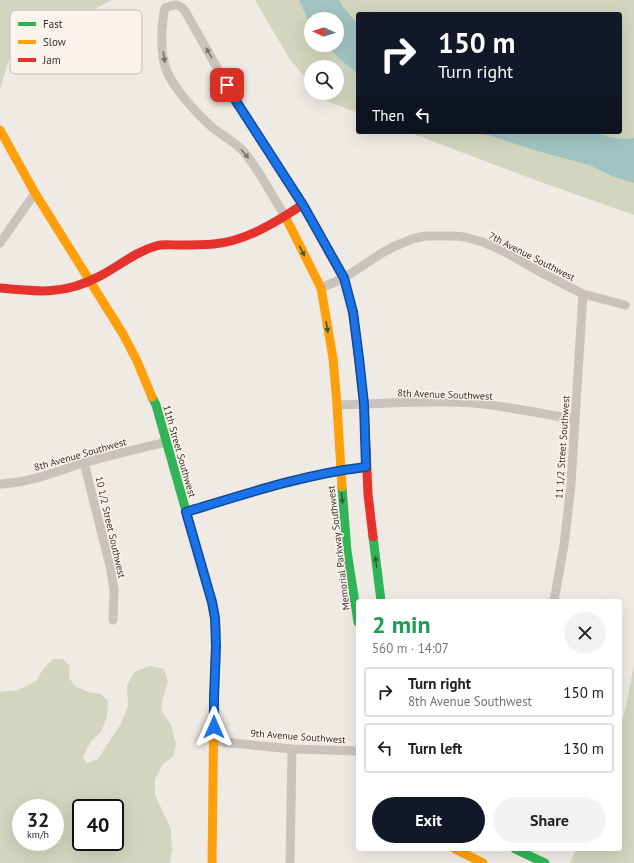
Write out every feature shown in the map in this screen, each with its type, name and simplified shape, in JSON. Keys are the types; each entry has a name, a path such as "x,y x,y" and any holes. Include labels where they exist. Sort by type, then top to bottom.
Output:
{"street":[{"name":"Memorial Parkway Southwest","path":"356,609 347,551 333,358 321,288 285,216 253,164 237,145 214,129 199,115 170,77 166,68 162,42 165,8 174,5 181,7 185,11 234,98 303,205 344,278 353,312 364,404 368,494 381,599"},
{"name":"11th Street Southwest","path":"0,130 35,192 123,334 137,361 156,405 212,602 215,618 216,646 213,741 212,863"},
{"path":"0,243 35,192"},
{"path":"0,288 60,291 91,281 140,252 156,246 164,244 202,245 226,242 253,234 303,205"},
{"name":"7th Avenue Southwest","path":"321,288 344,278 382,253 412,239 425,236 454,236 483,242 501,250 583,294 625,305"},
{"name":"11 1/2 Street Southwest","path":"554,599 564,545 571,485 583,294"},
{"name":"8th Avenue Southwest","path":"336,406 415,402 473,403 575,419"},
{"name":"8th Avenue Southwest","path":"0,484 32,480 84,463 166,442"},
{"name":"10 1/2 Street Southwest","path":"84,463 110,566 114,589 113,620"},
{"path":"186,512 286,483 340,470 366,467"},
{"name":"9th Avenue Southwest","path":"213,741 292,749 356,751"},
{"path":"290,863 292,749"},
{"path":"458,851 471,861 483,863"},
{"path":"471,861 475,851"},
{"path":"519,851 545,863"}],"green space":[{"path":"0,0 112,0 93,10 10,10 10,56 0,89"},
{"path":"255,0 634,0 634,215 535,180 413,134 622,134 622,12 356,12 356,112 324,100 344,100 344,60 304,60 304,76 289,58"},
{"path":"53,659 63,659 70,666 69,678 75,686 88,692 101,694 108,701 107,717 101,732 91,741 83,757 87,763 98,759 120,725 128,706 127,686 134,672 150,666 164,669 168,682 163,697 161,710 171,725 176,745 173,757 163,764 155,779 155,795 171,829 172,850 170,863 0,863 0,692 18,690 36,681 43,669"},
{"path":"634,665 634,863 570,863 575,851 622,851 622,721"}],"water":[{"path":"299,0 339,0 356,22 356,72 344,63 344,60 341,60 333,52 344,52 344,12 304,12"},
{"path":"480,134 601,134 613,138 634,138 634,183 614,177 589,165 541,152"}],"traffic: fast":[{"path":"299,207 303,205 344,278 353,312 358,354"},
{"path":"152,397 156,405 199,557"},
{"path":"342,487 347,551 356,609"},
{"path":"373,537 381,599"},
{"path":"519,851 545,863"}],"traffic: slow":[{"path":"0,130 35,193 123,334 137,361 152,397"},
{"path":"285,216 321,288 333,358 342,487"},
{"path":"199,557 212,602 216,628 212,863"},
{"path":"459,851 483,863"}],"traffic: jam":[{"path":"0,288 51,291 75,286 100,276 134,255 156,246 214,244 237,239 258,231 299,207"},
{"path":"358,354 364,404 368,494 373,537"}],"route":[{"path":"214,727 216,646 215,618 212,602 186,512 286,483 340,470 366,467 364,404 359,358 353,312 344,278 303,205 227,85"}]}
